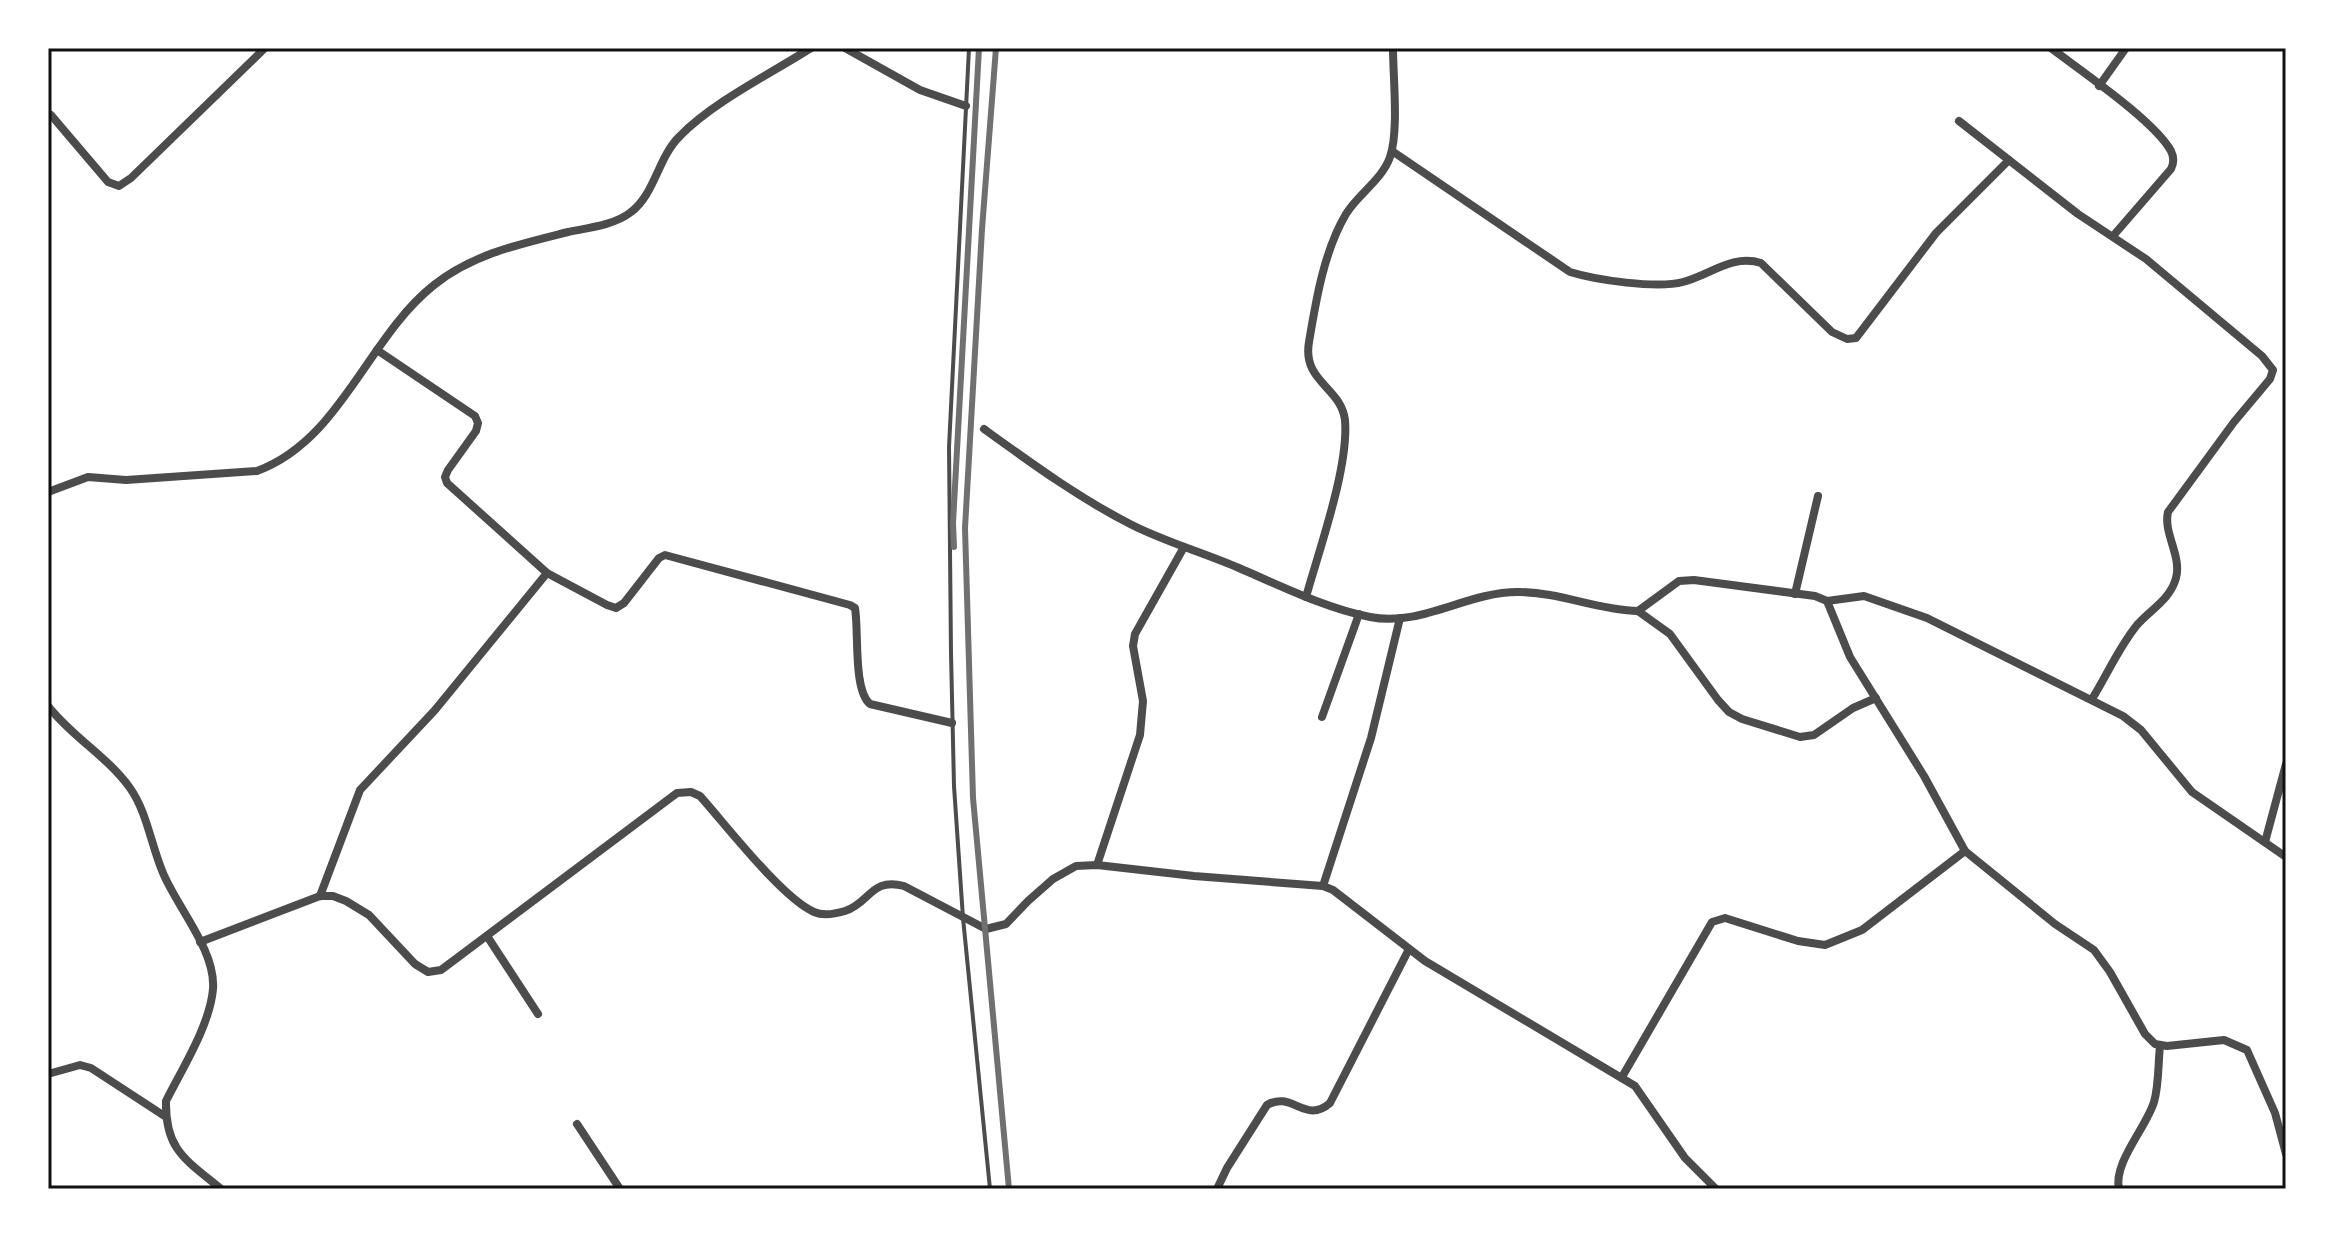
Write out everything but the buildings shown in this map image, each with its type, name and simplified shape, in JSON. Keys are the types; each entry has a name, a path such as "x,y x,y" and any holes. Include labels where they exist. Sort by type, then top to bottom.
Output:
{"street":[{"path":"51,115 108,182 119,186 131,178 265,48"},
{"path":"48,492 88,477 126,480 257,471 273,465 294,452 330,414 419,297 453,270 484,254 600,225 632,211 643,198 667,151 680,136 709,113 811,48"},
{"path":"845,48 920,90 966,106"},
{"path":"1306,597 1341,469 1345,432 1341,405 1311,368 1307,360 1308,345 1323,274 1342,221 1380,175 1392,151 1393,48"},
{"path":"2051,48 2159,136 2172,153 2174,162 2171,169 2113,236"},
{"path":"2099,86 2126,48"},
{"path":"1959,121 2078,214 2146,259 2207,307 2262,356 2273,370 2270,379 2168,512 2166,519 2175,548 2177,574 2172,589 2137,626 2092,699"},
{"path":"1392,151 1570,272 1591,279 1667,284 1683,282 1732,262 1748,259 1761,263 1832,332 1847,339 1856,338 1936,233 2009,160"},
{"path":"377,350 475,416 478,423 476,431 448,470 445,477 447,483 547,573 616,608 624,603 659,558 665,555 850,605 855,608 860,685 865,700 870,704 952,723"},
{"path":"984,429 1067,487 1130,524 1306,597 1359,614 1400,618 1435,613 1470,598 1516,592 1559,595 1594,607 1638,611 1670,634 1718,700 1729,712 1742,719 1800,737 1814,735 1853,708 1876,698"},
{"path":"1795,594 1818,496"},
{"path":"1097,865 1140,735 1143,701 1133,646 1135,634 1184,547"},
{"path":"320,896 360,790 435,710 547,573"},
{"path":"1638,611 1679,581 1694,580 1827,601 1864,596 1927,618 2123,716 2141,730 2192,792 2286,857"},
{"path":"1827,601 1850,657 1924,776 1965,851 2055,924 2094,950 2152,1042 2160,1046 2224,1040 2247,1050 2275,1113 2286,1154"},
{"path":"1322,717 1359,614"},
{"path":"1323,886 1371,738 1400,618"},
{"path":"48,706 63,726 131,788 163,873 206,954 213,989 203,1023 166,1101 166,1117 168,1135 178,1152 221,1189"},
{"path":"2265,842 2286,764"},
{"path":"200,942 320,896 333,896 369,915 415,964 428,972 441,970 677,793 691,792 700,796 792,898 816,913 848,910 878,886 891,882 986,929 1006,924 1053,879 1076,866 1097,865 1323,886 1333,890 1425,961 1635,1086 1685,1158 1716,1189"},
{"path":"1622,1077 1712,922 1725,918 1798,941 1825,945 1862,930 1965,851"},
{"path":"487,936 538,1014"},
{"path":"1217,1189 1267,1105 1276,1100 1285,1101 1312,1112 1322,1110 1330,1103 1409,949"},
{"path":"2119,1189 2117,1181 2121,1167 2154,1101 2160,1046"},
{"path":"48,1074 80,1065 91,1068 166,1117"},
{"path":"577,1124 620,1189"}],"lane":[{"path":"969,48 949,447 952,723 963,918 990,1189"}],"railway":[{"path":"954,547 979,48"},
{"path":"996,48 965,528 973,798 1009,1189"}]}
